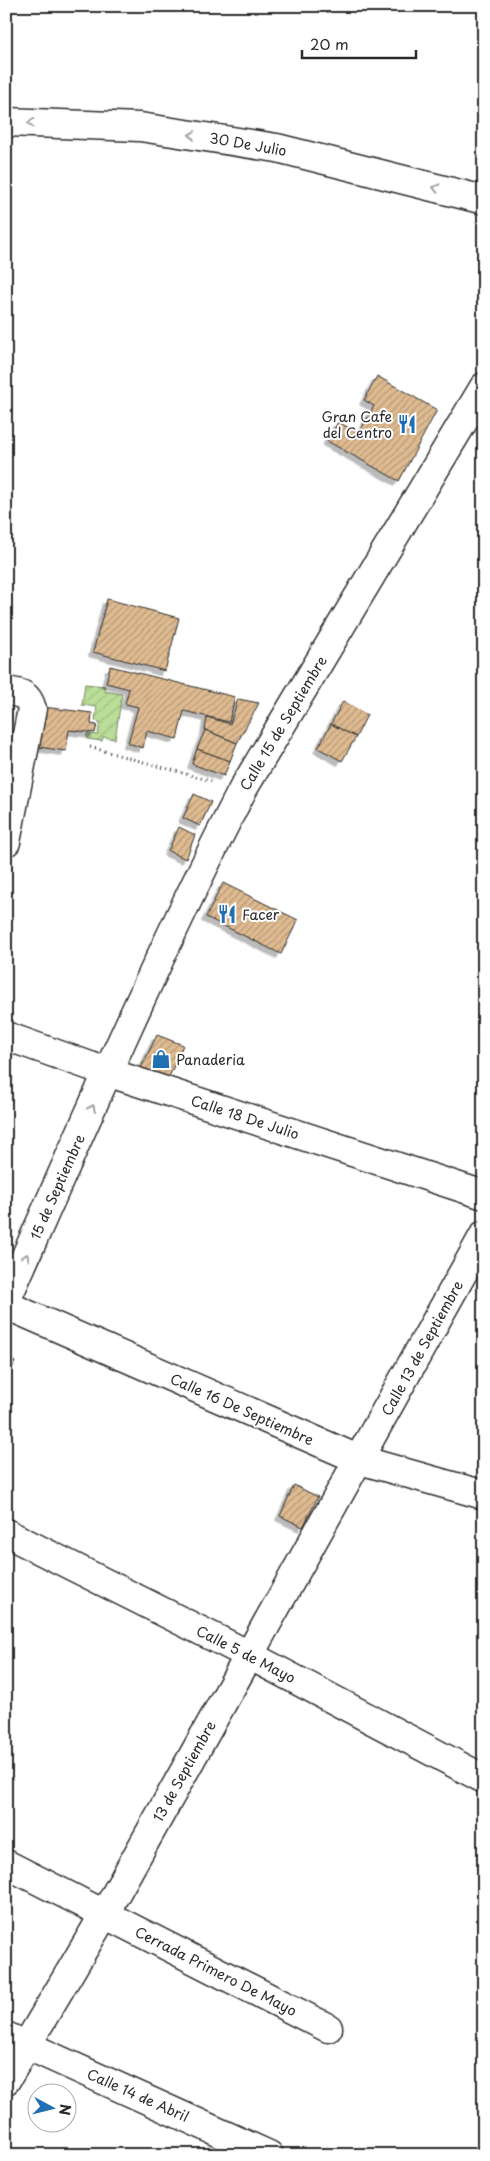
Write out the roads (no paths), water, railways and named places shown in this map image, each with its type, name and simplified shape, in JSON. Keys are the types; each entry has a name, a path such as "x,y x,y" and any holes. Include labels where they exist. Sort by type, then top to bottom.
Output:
{"street":[{"name":"30 De Julio","path":"6,122 140,127 277,148 484,200"},
{"name":"Calle 15 de Septiembre","path":"107,1072 243,789 484,387"},
{"path":"6,691 22,693 29,698 32,709 6,842"},
{"name":"Calle 18 De Julio","path":"6,1036 107,1072 484,1195"},
{"name":"15 de Septiembre","path":"6,1301 107,1072"},
{"name":"Calle 13 de Septiembre","path":"360,1460 484,1235"},
{"name":"Calle 16 De Septiembre","path":"6,1305 360,1460 484,1495"},
{"name":"13 de Septiembre","path":"6,2080 16,2041 105,1913 360,1460"},
{"name":"Calle 5 de Mayo","path":"6,1533 249,1655 484,1779"},
{"name":"Cerrada Primero De Mayo","path":"6,1864 328,2028"},
{"name":"Calle 14 de Abril","path":"16,2041 269,2155"}],"place":[{"name":"Gran Cafe del Centro","path":"407,424"},
{"name":"Facer","path":"227,914"},
{"name":"Panaderia","path":"161,1059"}]}
